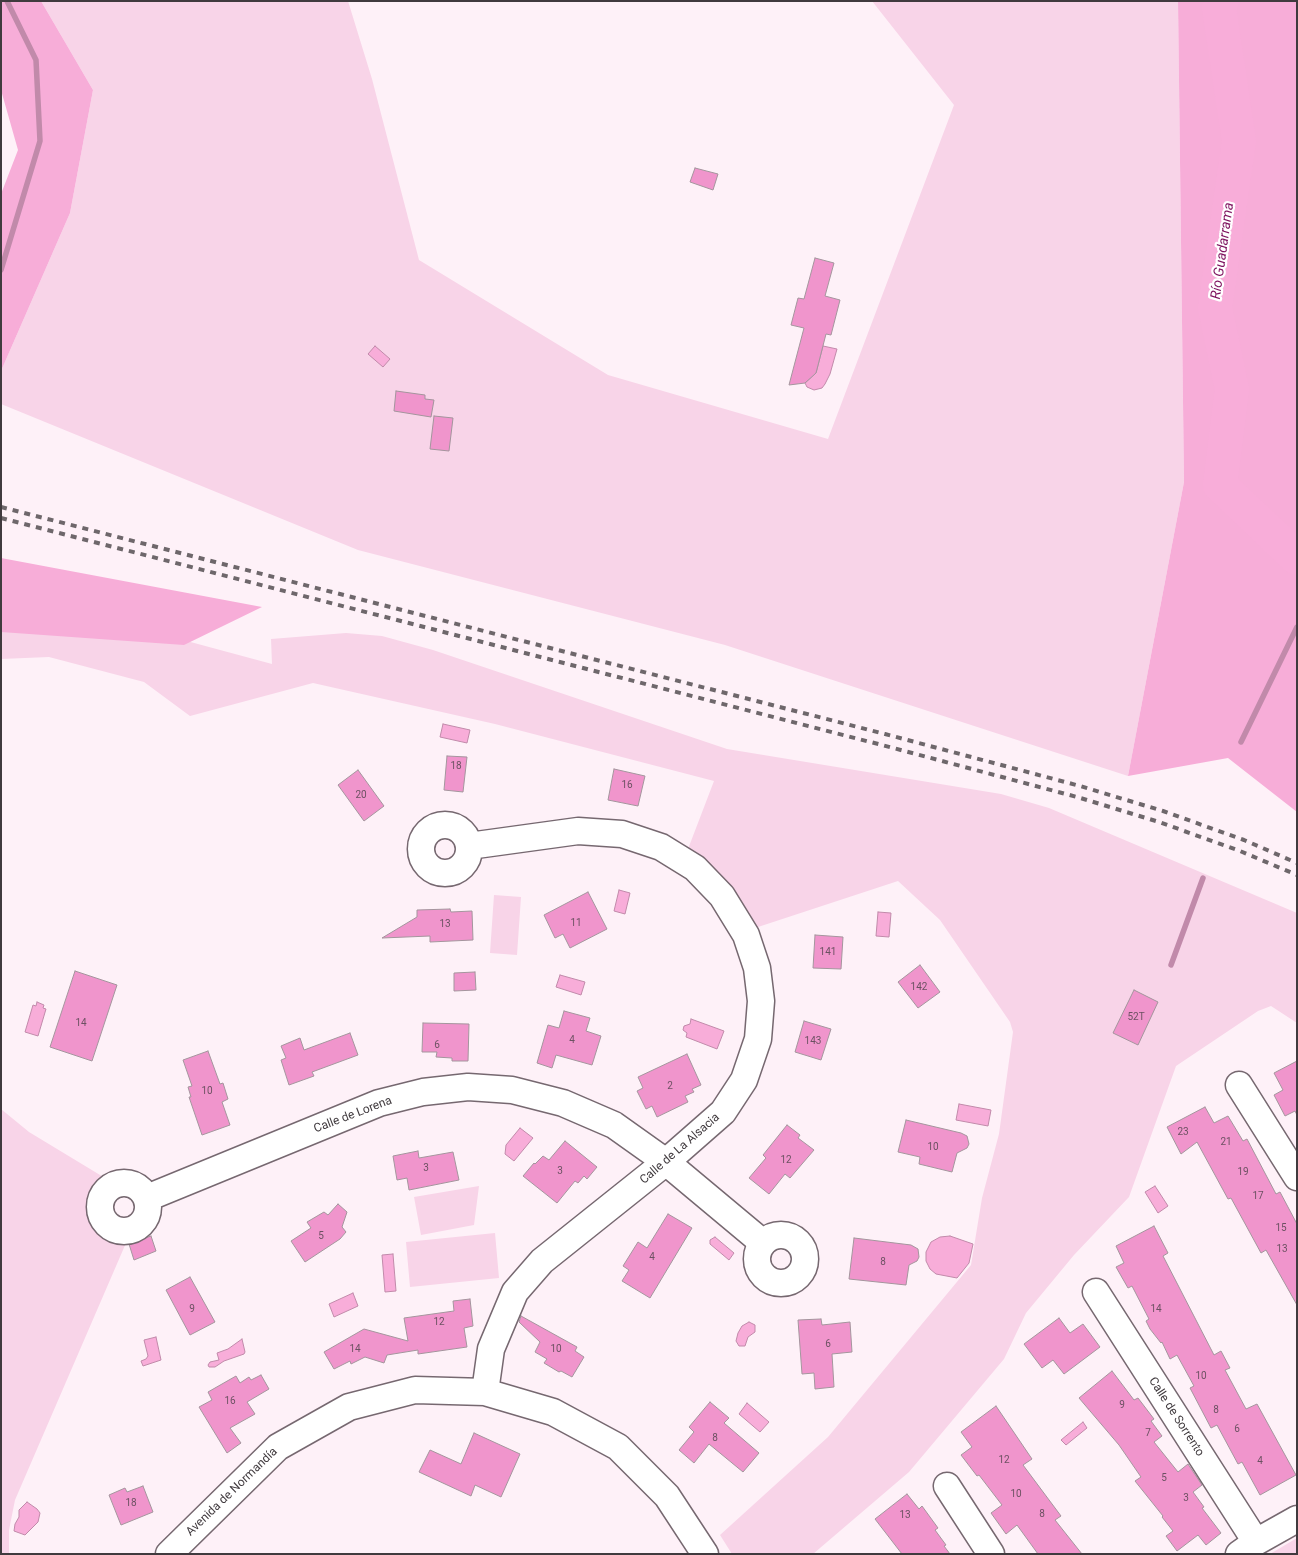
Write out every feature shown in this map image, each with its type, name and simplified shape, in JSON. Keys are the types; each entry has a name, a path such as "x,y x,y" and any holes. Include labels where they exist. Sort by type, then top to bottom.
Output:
{"street":[{"name":"Calle de La Alsacia","path":"469,846 578,831 622,834 661,847 695,868 722,896 746,935 756,968 761,1001 758,1039 744,1080 723,1112 666,1162 542,1261 515,1292 491,1349 485,1392"},
{"path":"1239,1085 1297,1176"},
{"name":"Calle de Lorena","path":"147,1198 379,1103 423,1092 468,1087 512,1090 563,1103 614,1125 666,1162 763,1243"},
{"name":"Calle de Sorrento","path":"1096,1292 1248,1548"},
{"name":"Avenida de Normandía","path":"169,1554 278,1447 349,1407 415,1390 485,1392 553,1412 618,1447 667,1496 705,1554"},
{"path":"947,1486 991,1554"},
{"path":"1248,1548 1297,1519"}],"shaded area":[{"path":"1,1 41,1 93,90 70,213 1,371 1,194 18,150 1,90"},
{"path":"41,1 348,1 372,79 419,260 608,375 828,439 954,105 872,1 1178,1 1184,482 1128,776 725,645 358,550 1,404 1,371 70,213 93,90"},
{"path":"1178,1 1297,1 1297,812 1228,758 1128,776 1184,482"},
{"path":"375,346 390,359 383,367 368,354"},
{"path":"823,346 837,349 825,384 822,388 814,390 807,387 805,383 816,373"},
{"path":"1,558 262,607 184,645 1,632"},
{"path":"1,623 135,627 272,664 271,639 346,633 382,636 433,650 727,749 1001,794 1049,808 1297,913 1297,1023 1271,1006 1258,1011 1176,1066 1129,1197 1074,1255 1026,1313 1004,1359 909,1472 813,1554 732,1554 720,1535 828,1437 971,1265 982,1198 999,1134 1013,1032 1010,1022 940,920 898,881 755,928 688,849 714,781 495,724 313,683 190,716 144,682 49,657 1,659"},
{"path":"443,724 470,730 467,743 440,737"},
{"path":"619,890 630,893 625,914 614,911"},
{"path":"494,895 521,897 517,955 490,953"},
{"path":"878,912 891,913 889,937 876,936"},
{"path":"560,975 585,982 581,995 556,987"},
{"path":"37,1002 44,1005 43,1008 46,1009 38,1036 25,1032 33,1005 36,1006"},
{"path":"691,1019 724,1031 717,1049 686,1037 687,1033 683,1030 684,1026 690,1024"},
{"path":"959,1104 991,1110 988,1126 956,1120"},
{"path":"1,1109 29,1132 105,1178 91,1196 89,1207 91,1219 96,1229 105,1237 126,1243 15,1500 9,1530 9,1554 1,1554"},
{"path":"520,1128 533,1138 514,1161 505,1154 506,1145"},
{"path":"479,1186 474,1225 421,1235 414,1197"},
{"path":"1155,1186 1168,1206 1158,1213 1145,1192"},
{"path":"495,1233 499,1278 410,1287 406,1242"},
{"path":"950,1236 973,1244 969,1263 957,1278 936,1274 930,1269 926,1261 926,1252 931,1242 940,1237"},
{"path":"715,1237 734,1253 729,1260 710,1244 710,1240"},
{"path":"393,1254 396,1291 385,1292 382,1255"},
{"path":"353,1293 358,1306 334,1317 329,1304"},
{"path":"749,1322 755,1325 755,1332 748,1337 745,1346 739,1346 736,1341 738,1333 742,1326"},
{"path":"156,1337 161,1360 143,1366 141,1361 148,1356 144,1340"},
{"path":"242,1339 244,1354 224,1361 215,1367 209,1367 210,1362 219,1360 217,1353 228,1349"},
{"path":"747,1403 769,1422 760,1432 739,1414"},
{"path":"1083,1422 1087,1428 1066,1445 1061,1440"},
{"path":"27,1502 40,1513 38,1522 25,1535 14,1531 19,1517 19,1510"},
{"path":"1297,1538 1297,1554 1270,1554"}],"building":[{"path":"695,168 718,174 713,190 690,182"},
{"path":"815,258 834,263 825,296 840,300 831,335 826,334 816,373 805,383 789,385 804,328 791,325 798,298 804,299"},
{"path":"396,391 425,395 425,399 434,400 431,417 394,411"},
{"path":"434,416 453,418 449,451 430,449"},
{"path":"447,756 467,757 463,792 444,790"},
{"path":"614,769 645,776 638,806 608,800"},
{"path":"358,770 384,806 364,821 338,785"},
{"path":"588,892 607,929 570,948 563,934 555,938 544,915"},
{"path":"450,909 451,912 472,911 473,940 430,942 430,936 382,938 417,917 417,910"},
{"path":"815,935 843,937 841,969 813,968"},
{"path":"920,965 940,992 918,1008 898,982"},
{"path":"75,971 117,985 92,1061 50,1047"},
{"path":"475,972 476,990 454,991 454,973"},
{"path":"1134,990 1158,1002 1138,1045 1113,1033"},
{"path":"564,1011 590,1018 586,1031 601,1036 592,1065 556,1055 552,1068 537,1063 548,1025 559,1028"},
{"path":"804,1021 831,1029 821,1060 795,1052"},
{"path":"423,1023 469,1024 468,1061 452,1061 452,1058 436,1057 437,1052 422,1052"},
{"path":"350,1033 358,1055 312,1072 314,1076 289,1085 281,1060 286,1058 281,1046 300,1038 304,1050"},
{"path":"208,1051 220,1084 223,1083 228,1099 222,1102 230,1125 202,1135 189,1097 191,1097 188,1087 192,1086 183,1060"},
{"path":"687,1054 701,1085 692,1089 694,1092 685,1096 688,1102 657,1117 652,1106 646,1109 637,1091 643,1088 638,1077"},
{"path":"1297,1061 1297,1115 1295,1111 1285,1116 1274,1095 1283,1090 1274,1073"},
{"path":"1205,1107 1214,1123 1228,1116 1243,1141 1247,1139 1276,1194 1280,1192 1297,1224 1297,1305 1266,1250 1261,1253 1231,1198 1228,1199 1197,1142 1181,1154 1167,1127"},
{"path":"906,1120 967,1136 969,1144 967,1148 957,1153 952,1172 919,1164 920,1157 898,1152"},
{"path":"787,1125 800,1135 798,1138 814,1150 790,1178 785,1174 769,1194 749,1178 766,1158 763,1155"},
{"path":"565,1141 597,1167 587,1179 584,1176 578,1183 575,1181 557,1203 523,1176 543,1156 549,1160"},
{"path":"418,1151 419,1158 453,1152 459,1180 409,1190 407,1178 397,1180 393,1156"},
{"path":"338,1204 347,1212 342,1227 346,1232 340,1239 305,1262 291,1241 311,1228 307,1222 324,1212 328,1215"},
{"path":"668,1214 692,1228 650,1298 622,1281 629,1270 623,1266 638,1242 647,1248"},
{"path":"1154,1226 1168,1253 1163,1256 1214,1355 1221,1351 1230,1368 1225,1370 1246,1409 1257,1404 1296,1475 1260,1495 1242,1462 1238,1464 1217,1425 1211,1428 1190,1388 1194,1386 1177,1355 1170,1359 1162,1342 1150,1329 1146,1321 1149,1319 1132,1286 1128,1288 1116,1267 1124,1263 1116,1246"},
{"path":"151,1236 156,1251 134,1260 129,1244"},
{"path":"854,1238 911,1245 918,1249 919,1257 917,1261 909,1265 906,1285 849,1279"},
{"path":"190,1277 215,1322 190,1335 166,1290"},
{"path":"470,1299 473,1326 464,1328 467,1347 418,1354 418,1350 387,1355 384,1363 365,1357 351,1364 350,1361 334,1369 324,1352 364,1329 408,1341 404,1318 454,1311 453,1301"},
{"path":"521,1316 577,1347 575,1351 584,1357 572,1377 544,1363 547,1359 535,1352 540,1342 519,1322"},
{"path":"1059,1318 1070,1333 1083,1324 1100,1347 1064,1374 1053,1360 1042,1368 1024,1344"},
{"path":"821,1319 822,1325 850,1322 852,1352 832,1354 834,1387 815,1389 814,1373 802,1374 798,1320"},
{"path":"1112,1371 1134,1400 1138,1398 1154,1419 1151,1421 1162,1436 1154,1442 1178,1472 1188,1464 1202,1485 1193,1492 1204,1507 1202,1508 1221,1533 1206,1545 1198,1535 1177,1551 1166,1536 1173,1531 1135,1481 1141,1477 1119,1445 1079,1398"},
{"path":"261,1375 269,1389 247,1402 255,1414 230,1428 241,1443 227,1453 199,1407 212,1400 208,1392 236,1376 240,1383 249,1377 251,1380"},
{"path":"710,1402 729,1418 724,1423 759,1453 743,1472 709,1444 694,1463 679,1450 694,1432 689,1427"},
{"path":"996,1406 1032,1459 1023,1465 1061,1516 1055,1520 1082,1554 1038,1554 1017,1525 1006,1534 991,1513 1002,1505 961,1455 972,1447 961,1432"},
{"path":"474,1433 520,1454 501,1497 475,1485 471,1496 419,1472 430,1450 461,1464"},
{"path":"143,1486 153,1512 121,1525 109,1495 125,1488 127,1492"},
{"path":"907,1494 919,1509 922,1506 938,1528 935,1530 950,1554 902,1554 875,1519"}],"waterway":[{"path":"1,270 40,141 36,60 7,1"},
{"name":"Río Guadarrama","path":"1222,1 1219,8 1239,141 1215,308 1232,389 1220,485 1297,558"},
{"path":"1241,742 1297,627"},
{"path":"1171,965 1203,878"}],"railway":[{"path":"1,507 885,734 1080,786 1163,811 1244,840 1297,863"},
{"path":"1,518 1077,797 1159,822 1240,851 1297,875"}]}
